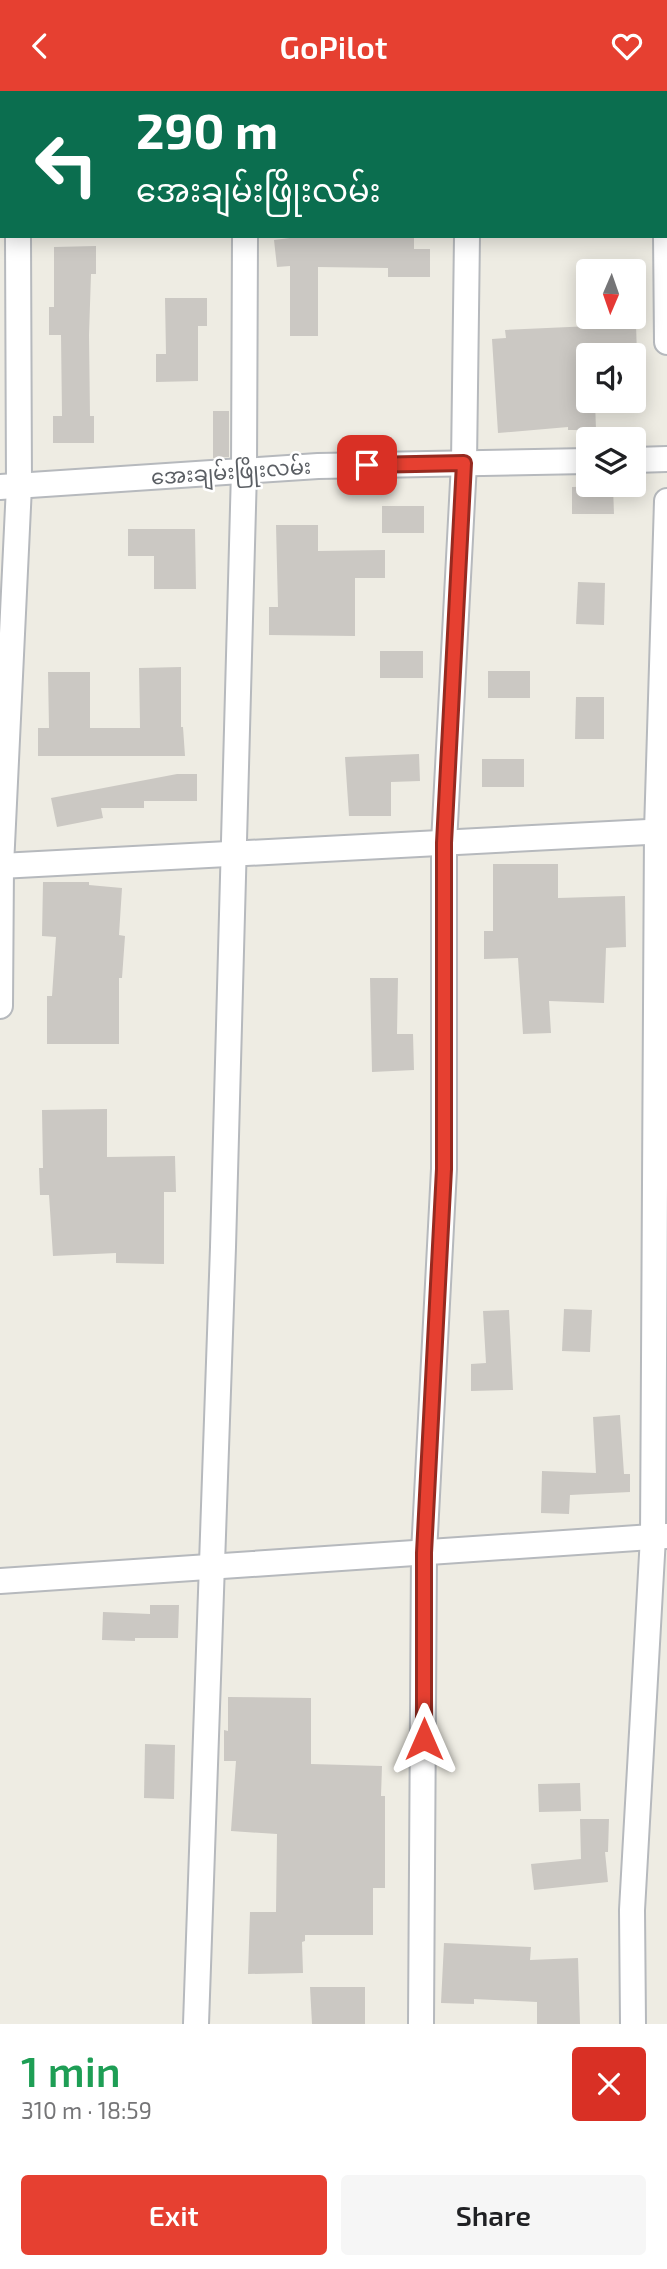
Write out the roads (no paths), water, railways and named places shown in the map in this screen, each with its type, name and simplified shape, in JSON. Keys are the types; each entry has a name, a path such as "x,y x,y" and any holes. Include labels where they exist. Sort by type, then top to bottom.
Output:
{"street":[{"path":"0,1006 0,866 18,238"},
{"path":"196,2024 244,471 245,238"},
{"path":"421,2024 424,1553 444,1169 444,843 464,463 467,238"},
{"path":"666,238 667,342"},
{"path":"646,460 667,459"},
{"name":"အေးချမ်းဖြိုးလမ်း","path":"9,486 318,466 576,461"},
{"path":"633,2024 632,1910 660,1536 662,831 667,501"},
{"path":"0,866 662,831"},
{"path":"0,1581 660,1536"}]}
